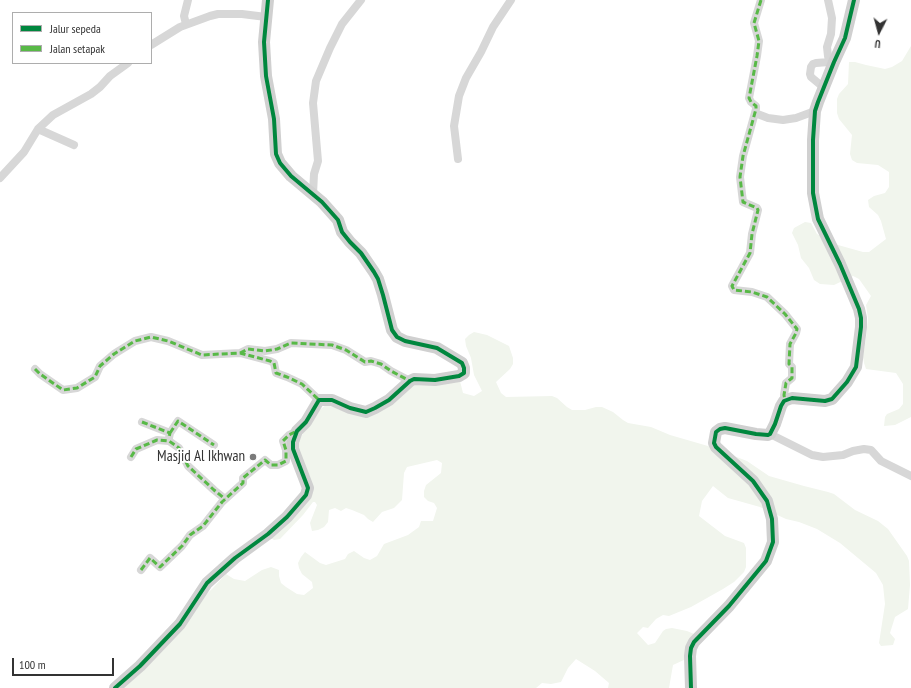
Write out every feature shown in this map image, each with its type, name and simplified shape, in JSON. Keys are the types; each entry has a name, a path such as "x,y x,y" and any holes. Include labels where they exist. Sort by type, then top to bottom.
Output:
{"street":[{"path":"186,24 184,16 188,0"},
{"path":"35,369 63,390 77,388 95,377 100,366 114,354 136,341 151,337 202,355 240,353 270,361 274,363 276,373 302,384 319,400 332,400 350,408 366,412 388,400 414,379 435,380 459,376 464,373 462,363 437,348 405,341 397,337 392,330 387,306 378,279 361,253 342,232 338,220 313,194 291,176 280,163 276,154 274,119 266,76 264,42 268,0"},
{"path":"313,194 314,174 318,161 313,103 316,81 342,24 362,0"},
{"path":"458,159 454,126 455,114 461,90 493,27 511,0"},
{"path":"760,0 754,23 759,41 758,56 749,98 756,106 743,156 740,177 743,202 757,208 758,210 752,234 750,253 732,286 734,290 752,292 767,297 797,329 790,344 789,364 793,369 792,378 786,383 784,396 785,400"},
{"path":"828,0 832,18 831,34 827,47 830,65"},
{"path":"770,434 781,406 785,400 792,398 825,401 832,399 847,382 856,367 862,327 859,309 818,218 814,193 813,140 815,111 830,65 845,38 854,0"},
{"path":"152,44 186,24 218,14 242,14 266,17"},
{"path":"823,87 811,77 811,67 816,63 830,65"},
{"path":"0,178 24,152 38,129 53,115 100,88 110,76 127,64"},
{"path":"755,113 768,118 783,120 796,118 815,111"},
{"path":"38,129 74,145"},
{"path":"240,353 248,349 265,351 278,349 291,343 332,345 346,350 365,362 371,361 381,364 390,371 410,381"},
{"path":"141,570 150,558 160,567 182,546 190,534 203,526 225,499 243,483 243,478 265,460 271,465 278,465 286,461 286,450 283,441 289,435 297,431 306,422 319,400"},
{"path":"131,458 136,449 157,440 169,437 178,421 214,445"},
{"path":"142,422 169,437 179,448 188,466 225,499"},
{"path":"691,688 690,656 691,648 694,642 729,606 766,561 774,542 772,519 767,501 753,481 716,447 714,443 715,434 720,429 725,428 756,434 770,434 812,455 823,457 843,455 852,451 864,449 871,450 881,461 911,476"},
{"path":"115,688 140,666 180,624 207,583 235,558 268,534 286,517 306,494 308,488 293,449 294,438 297,431"}],"shaded area":[{"path":"911,46 911,417 895,425 884,426 885,417 887,414 899,409 903,404 903,384 896,373 866,369 863,357 868,318 866,305 871,296 859,279 853,276 834,285 820,284 814,280 809,268 801,258 798,245 792,233 794,228 805,222 811,223 817,234 838,245 863,252 869,252 886,239 881,221 878,215 869,207 868,200 874,196 885,193 889,187 889,172 878,165 857,163 852,160 850,154 852,135 839,119 837,113 837,99 839,94 848,84 849,62 885,69 902,61"},
{"path":"474,332 487,335 509,346 513,358 513,364 510,369 496,382 501,393 506,397 552,396 557,398 572,410 585,410 602,407 613,412 628,423 651,427 747,461 769,476 834,494 855,510 878,521 888,529 909,561 910,585 908,609 895,617 890,633 895,639 893,645 881,646 879,643 885,604 883,585 876,573 840,543 817,529 786,519 760,507 728,498 713,486 702,501 699,516 725,536 744,543 746,548 746,567 744,572 734,582 723,589 691,607 669,616 663,615 656,619 648,628 643,627 637,633 648,645 655,643 666,629 672,628 694,634 686,659 673,665 669,688 608,688 609,683 595,671 576,659 568,668 561,682 551,684 542,683 536,688 122,688 201,599 226,574 234,579 245,581 262,570 271,567 279,570 281,583 297,594 304,595 313,588 312,582 302,574 299,568 298,563 305,552 320,563 326,565 345,559 348,554 354,551 370,560 377,556 384,544 408,535 419,527 421,521 433,521 437,508 434,503 428,501 424,497 424,491 426,485 441,473 442,463 437,460 407,467 404,473 402,500 394,508 382,512 373,522 364,515 352,510 346,508 341,511 335,508 329,510 328,522 324,527 312,531 310,523 317,505 313,502 280,539 274,540 268,536 310,492 298,449 298,443 307,426 318,411 326,405 357,413 412,384 460,381 463,393 474,396 482,391 474,375 471,358 465,339"}],"marked path":[{"path":"761,0 754,23 759,41 749,98 756,106 756,109 743,156 740,177 743,202 757,208 758,210 752,234 750,253 732,286 734,290 752,292 767,297 785,314 797,329 790,344 789,364 792,367 792,378 786,383 784,395 785,400"},
{"path":"35,369 63,390 77,388 95,377 100,366 114,354 135,341 151,337 168,341 202,355 240,353 270,361 274,363 276,373 302,384 319,400"},
{"path":"240,353 248,349 265,351 277,349 291,343 332,345 346,350 365,362 371,361 381,364 410,381"},
{"path":"170,433 178,421 214,445"},
{"path":"142,422 170,433 169,437"},
{"path":"141,570 150,558 160,567 182,546 190,535 203,526 222,502 243,483 243,478 265,460 271,465 278,465 286,461 286,450 283,441 289,435 297,431"},
{"path":"131,457 136,449 157,440 169,441 179,448 188,466 225,499"}],"cycle path":[{"path":"115,688 140,666 180,624 207,583 235,558 268,534 287,517 306,495 308,488 293,449 293,442 297,431 306,422 319,400 332,400 350,408 366,412 389,400 414,379 435,380 459,376 464,373 462,363 437,348 405,341 397,337 392,330 383,295 374,272 361,253 342,232 338,220 322,202 291,176 280,163 276,154 274,119 266,76 264,42 268,0"},
{"path":"691,688 690,656 691,648 694,642 729,606 766,561 773,542 772,519 767,501 753,481 716,447 714,443 716,432 725,428 768,435 775,424 784,401 792,398 825,401 832,399 847,382 856,367 861,327 859,309 840,264 818,219 813,193 813,140 815,111 845,38 854,0"}],"place":[{"name":"Masjid Al Ikhwan","path":"253,457"}]}
